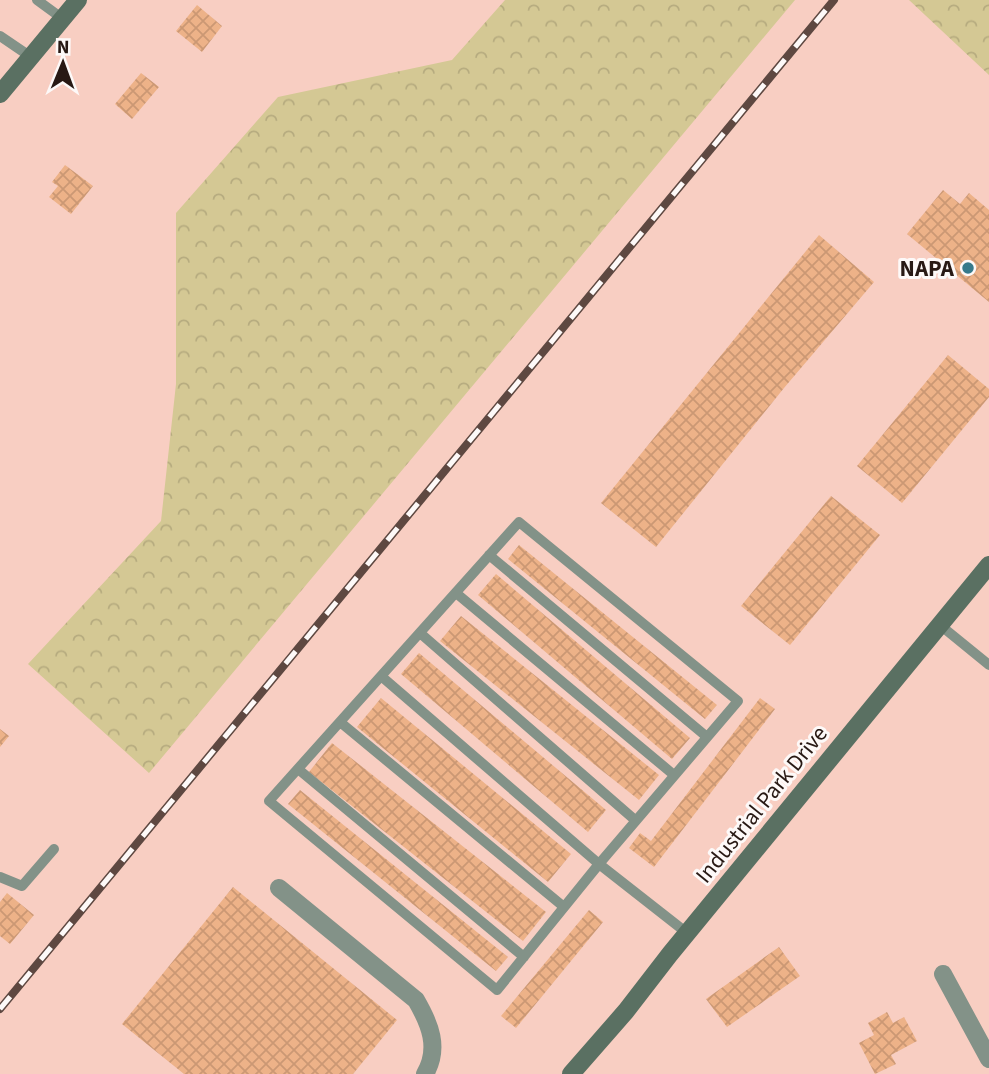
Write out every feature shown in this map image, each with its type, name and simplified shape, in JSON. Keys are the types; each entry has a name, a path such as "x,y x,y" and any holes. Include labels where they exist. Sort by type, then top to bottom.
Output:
{"street":[{"path":"0,94 78,0"},
{"name":"Industrial Park Drive","path":"571,1074 626,1011 989,565"},
{"path":"279,888 416,1000 427,1018 433,1037 433,1055 425,1074"},
{"path":"943,974 989,1059"}],"lane":[{"path":"37,0 63,19"},
{"path":"0,36 31,57"},
{"path":"519,522 738,701 635,820 497,990 269,801 489,555 519,522"},
{"path":"489,555 707,737"},
{"path":"456,593 674,775"},
{"path":"940,625 989,665"},
{"path":"420,633 635,820"},
{"path":"381,676 599,864 687,933"},
{"path":"340,722 564,907"},
{"path":"298,769 524,957"},
{"path":"0,877 22,886 54,849"}],"green space":[{"path":"505,0 795,0 149,773 28,664 161,521 176,384 176,213 278,97 452,60"},
{"path":"909,0 989,0 989,75"}],"building":[{"path":"197,5 222,26 202,52 176,31"},
{"path":"141,73 159,87 132,119 115,104"},
{"path":"65,165 93,186 71,214 49,197 58,186 52,182"},
{"name":"NAPA","path":"943,190 960,204 969,193 989,210 989,302 907,234"},
{"path":"819,235 874,282 784,388 656,547 601,503"},
{"path":"948,355 989,389 989,397 902,503 857,466"},
{"path":"831,496 880,535 790,645 741,606"},
{"path":"519,545 717,705 705,719 508,559"},
{"path":"496,574 690,738 672,759 478,595"},
{"path":"461,616 659,775 639,800 440,641"},
{"path":"419,653 606,810 588,832 401,674"},
{"path":"381,698 571,854 548,882 357,727"},
{"path":"760,698 775,709 654,867 629,848 640,833 651,841"},
{"path":"0,729 9,736 0,747"},
{"path":"332,743 546,912 523,941 309,772"},
{"path":"300,790 508,957 496,971 288,804"},
{"path":"233,887 397,1020 353,1074 184,1074 122,1024"},
{"path":"7,893 34,915 10,944 0,936 0,902"},
{"path":"589,910 603,922 516,1028 501,1016"},
{"path":"779,947 800,976 727,1027 706,999"},
{"path":"887,1012 893,1023 904,1017 917,1041 891,1055 896,1064 875,1074 859,1043 874,1035 868,1023"}],"railway":[{"path":"0,1009 834,0"}],"place":[{"name":"NAPA","path":"968,268"}]}
